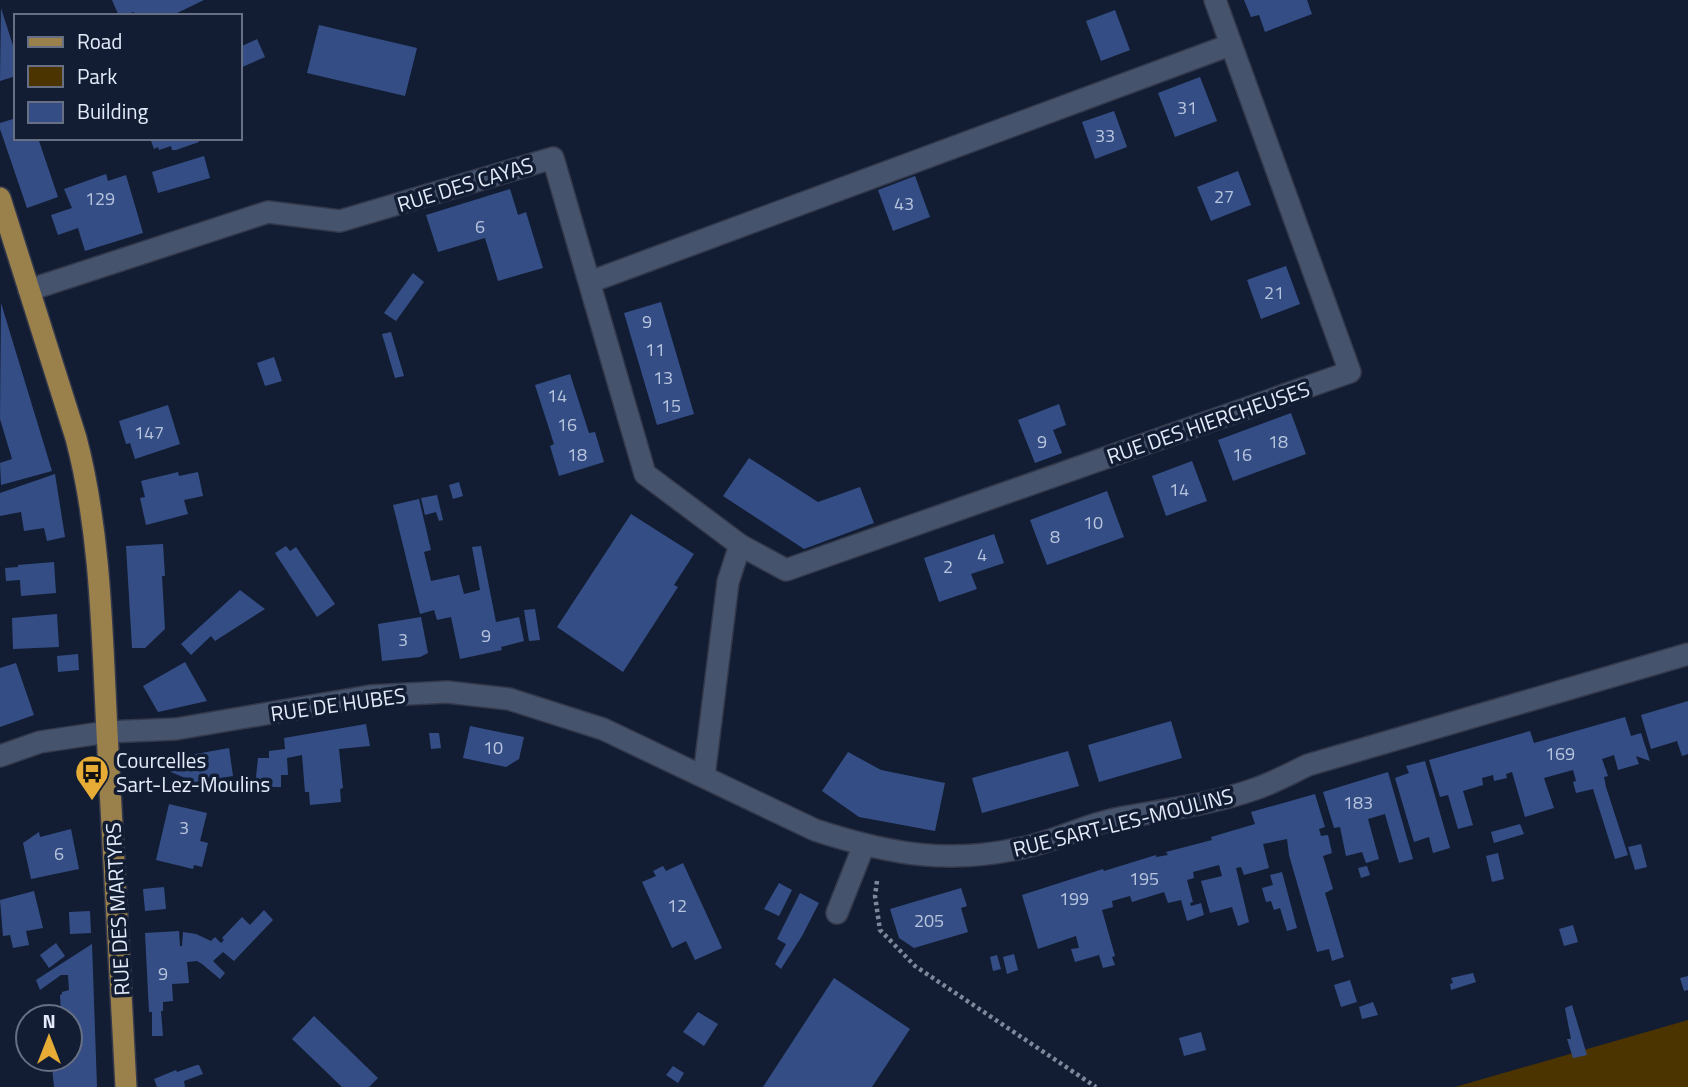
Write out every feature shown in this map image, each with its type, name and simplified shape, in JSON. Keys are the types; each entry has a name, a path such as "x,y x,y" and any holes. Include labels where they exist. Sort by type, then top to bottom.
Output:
{"main road":[{"name":"RUE DES MARTYRS","path":"0,198 83,464 99,582 126,1087"}],"street":[{"name":"RUE DES HIERCHEUSES","path":"740,545 786,569 1350,372 1214,0"},
{"path":"590,282 1230,45"},
{"name":"RUE DES CAYAS","path":"29,290 268,212 340,222 553,158 645,474 740,545"},
{"path":"704,776 728,582 740,545"},
{"name":"RUE SART-LES-MOULINS","path":"566,715 603,729 704,776 815,831 872,846 932,857 963,857 1033,845 1113,820 1173,810 1255,789 1308,765 1688,654"},
{"name":"RUE DE HUBES","path":"0,756 40,742 107,732 176,729 370,696 447,692 509,699 566,715"},
{"path":"837,913 872,846"}],"path":[{"path":"872,846 880,930 915,966 1096,1087"}],"green space":[{"path":"1688,1020 1688,1087 1455,1087"}],"building":[{"path":"112,0 204,0 175,14 118,14"},
{"path":"1244,0 1307,0 1312,14 1265,32 1259,15 1251,17"},
{"path":"1,8 14,49 14,77 0,81"},
{"path":"1115,10 1130,50 1101,61 1086,21"},
{"path":"319,25 417,48 405,96 307,73"},
{"path":"257,39 265,57 242,67 242,46"},
{"path":"1200,77 1217,121 1175,137 1158,93"},
{"path":"1114,111 1127,147 1095,159 1082,122"},
{"path":"14,119 14,140 39,140 58,197 27,208 0,123"},
{"path":"151,140 199,142 176,150 172,150 171,146 154,149"},
{"path":"204,156 210,178 158,193 152,172"},
{"path":"1238,171 1251,205 1211,221 1197,187"},
{"path":"106,174 108,181 126,175 143,233 85,251 78,228 58,235 51,215 72,208 64,189"},
{"path":"915,176 930,217 893,231 878,190"},
{"path":"510,189 518,215 526,212 543,268 498,281 485,238 438,252 426,215"},
{"path":"1286,266 1300,304 1261,319 1247,280"},
{"path":"413,273 424,282 396,321 384,313"},
{"path":"661,302 694,414 657,425 624,313"},
{"path":"1,303 52,471 1,485 0,463 12,459 0,419"},
{"path":"391,332 404,376 395,378 382,334"},
{"path":"274,357 282,381 265,386 257,363"},
{"path":"570,374 589,433 595,432 604,462 559,476 550,446 554,444 535,385"},
{"path":"1059,404 1066,425 1053,430 1062,453 1035,463 1018,420"},
{"path":"168,405 180,444 135,459 130,443 126,444 119,421"},
{"path":"1291,413 1306,454 1233,481 1218,440"},
{"path":"749,458 818,502 860,487 874,523 804,549 723,496"},
{"path":"1192,461 1207,501 1166,516 1152,476"},
{"path":"178,472 179,476 198,472 203,496 184,500 188,514 146,525 140,498 145,497 141,481"},
{"path":"55,474 65,537 47,541 44,528 24,531 21,512 0,516 0,493"},
{"path":"459,482 463,496 453,499 449,485"},
{"path":"1107,491 1124,537 1047,565 1030,520"},
{"path":"437,495 443,520 439,521 436,512 425,515 421,498"},
{"path":"419,499 431,550 424,552 431,581 459,575 464,594 480,590 472,547 481,546 496,622 519,617 524,641 501,647 502,650 460,659 451,617 437,620 434,610 420,614 393,505"},
{"path":"631,514 694,554 674,585 678,587 623,672 557,627"},
{"path":"994,534 1004,563 971,574 977,589 939,602 924,558"},
{"path":"163,544 165,629 145,648 132,648 126,546"},
{"path":"286,546 290,551 296,547 335,604 317,617 275,553"},
{"path":"54,562 56,593 21,596 20,580 6,581 5,568"},
{"path":"240,590 265,609 215,641 211,636 191,655 181,644"},
{"path":"535,609 540,640 529,641 524,610"},
{"path":"57,614 59,647 13,649 12,618"},
{"path":"421,617 428,653 420,657 382,661 378,624"},
{"path":"78,654 79,670 58,672 57,656"},
{"path":"185,662 207,701 158,712 143,686"},
{"path":"16,663 34,715 0,727 0,668"},
{"path":"1688,701 1688,754 1682,756 1677,741 1651,749 1641,715"},
{"path":"1625,717 1631,736 1641,733 1650,761 1636,756 1639,764 1618,770 1614,755 1602,759 1608,776 1604,777 1606,787 1628,855 1615,859 1593,789 1576,793 1573,770 1544,778 1554,808 1525,817 1512,772 1506,774 1507,778 1494,781 1493,775 1482,778 1483,785 1463,791 1473,825 1458,829 1448,795 1440,797 1429,760 1530,731 1534,743"},
{"path":"1171,721 1182,758 1099,782 1088,745"},
{"path":"366,724 370,746 339,749 343,788 340,789 341,802 310,805 309,792 305,792 302,755 287,758 288,775 281,775 281,787 255,787 258,758 269,758 269,751 285,749 284,738"},
{"path":"470,726 524,737 519,759 506,767 463,758"},
{"path":"429,733 439,733 441,748 431,749"},
{"path":"229,748 233,776 195,782 171,772 168,759"},
{"path":"1068,751 1079,786 982,813 972,778"},
{"path":"848,752 881,770 945,783 935,831 859,817 822,791"},
{"path":"1425,761 1450,848 1433,853 1429,837 1414,842 1395,778 1409,773 1406,766"},
{"path":"1388,772 1413,859 1399,863 1385,814 1368,819 1379,859 1366,863 1362,852 1346,856 1340,827 1334,828 1323,792"},
{"path":"1315,794 1325,827 1319,829 1321,836 1328,835 1332,853 1323,856 1333,889 1325,893 1344,957 1332,961 1329,949 1317,952 1289,855 1287,839 1263,844 1269,868 1244,875 1241,867 1236,868 1249,922 1238,926 1232,907 1210,913 1201,881 1222,876 1219,865 1193,872 1194,878 1187,880 1193,902 1190,903 1191,906 1201,903 1204,915 1187,921 1181,900 1168,903 1164,892 1132,902 1130,896 1112,901 1113,907 1102,910 1115,965 1103,968 1099,955 1075,962 1071,949 1079,948 1076,936 1038,949 1022,895 1103,869 1104,871 1156,855 1168,855 1166,852 1212,840 1211,837 1255,824 1251,812"},
{"path":"169,804 207,813 200,841 208,843 202,867 194,865 193,869 156,860"},
{"path":"1520,824 1524,834 1494,843 1491,832"},
{"path":"71,829 79,869 31,879 23,843 39,832 40,837"},
{"path":"1641,844 1647,867 1635,870 1628,847"},
{"path":"1498,853 1504,879 1492,882 1486,856"},
{"path":"683,863 722,948 695,960 686,941 672,948 642,882 656,876 653,871 663,866 666,871"},
{"path":"1367,866 1370,875 1361,878 1358,868"},
{"path":"1282,872 1297,928 1287,931 1280,908 1274,910 1271,901 1266,902 1262,888 1273,885 1270,875"},
{"path":"779,883 792,890 779,916 764,909"},
{"path":"164,887 166,909 145,911 143,889"},
{"path":"961,888 967,906 961,908 968,932 914,948 899,938 890,909"},
{"path":"34,891 43,928 26,931 29,945 13,948 10,935 3,936 0,900"},
{"path":"800,893 819,903 781,969 775,964 786,944 777,939"},
{"path":"264,910 273,920 234,961 223,952 213,961 225,973 220,979 197,961 187,962 189,983 172,984 173,1001 163,1002 161,1011 163,1036 152,1036 145,933 179,931 180,946 183,932 211,941 215,937 221,943 224,940 222,938 242,917 250,925"},
{"path":"90,911 91,933 70,934 69,912"},
{"path":"1573,925 1578,942 1564,946 1559,929"},
{"path":"56,943 65,956 49,968 40,955"},
{"path":"92,944 97,1087 54,1087 53,1073 84,1073 84,1003 60,1003 60,995 69,990 68,975 61,975 40,990 36,980"},
{"path":"1014,954 1018,970 1007,974 1003,957"},
{"path":"997,955 1001,969 993,971 990,957"},
{"path":"1473,973 1476,982 1451,990 1451,978"},
{"path":"1688,976 1688,990 1684,991 1680,978"},
{"path":"834,978 910,1029 872,1087 763,1087"},
{"path":"1350,980 1357,1002 1341,1007 1334,985"},
{"path":"1373,1002 1378,1015 1362,1019 1359,1007"},
{"path":"1572,1005 1587,1055 1573,1058 1567,1039 1571,1039 1565,1008"},
{"path":"698,1012 718,1024 704,1046 683,1032"},
{"path":"314,1016 378,1078 369,1087 342,1087 292,1039"},
{"path":"1201,1032 1206,1050 1184,1056 1179,1038"},
{"path":"197,1065 203,1074 184,1081 185,1087 157,1087 154,1079"},
{"path":"673,1066 684,1073 678,1083 666,1075"}],"place":[{"name":"Courcelles Sart-Lez-Moulins","path":"92,802"}]}
